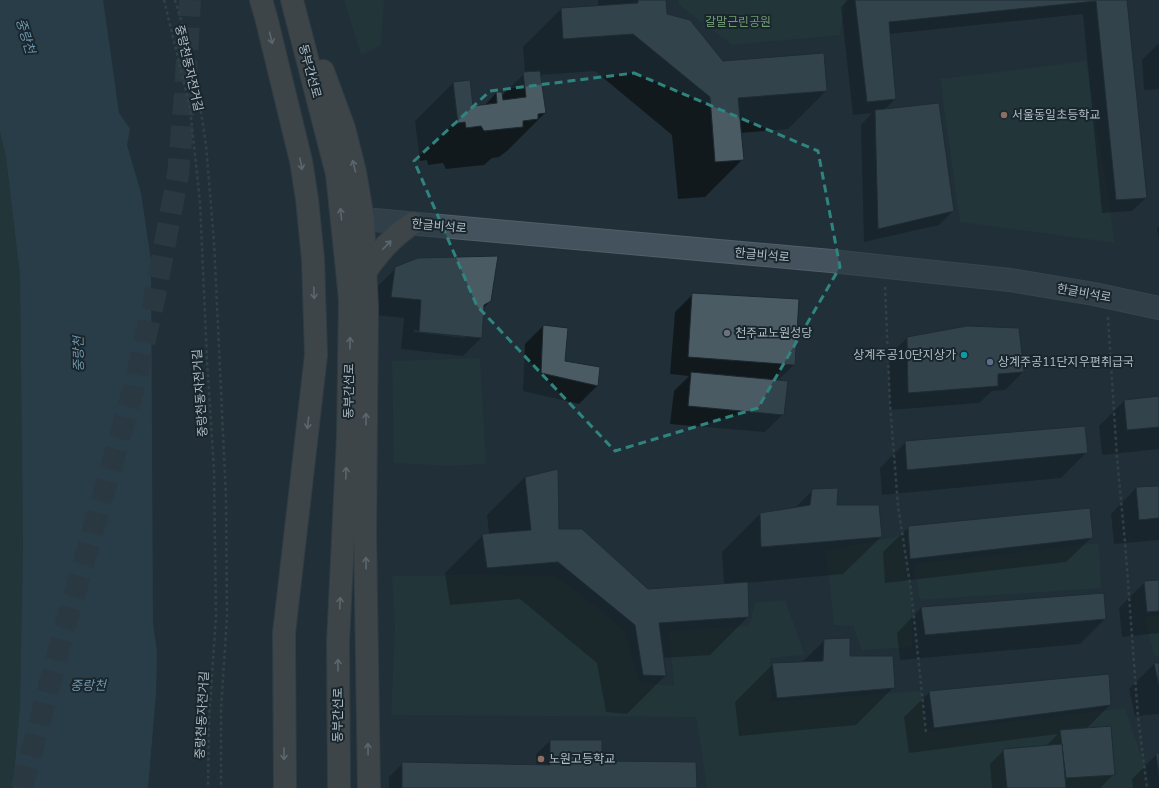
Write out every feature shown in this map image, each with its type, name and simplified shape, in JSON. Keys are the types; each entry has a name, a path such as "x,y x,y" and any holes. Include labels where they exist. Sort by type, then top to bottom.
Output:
{"highway":[{"path":"261,0 301,161 309,215 313,259 316,355 284,633 284,788"},
{"path":"293,6 324,72 344,128 355,172 363,219 367,308 366,534 369,788"},
{"name":"동부간선로","path":"293,6 337,174 350,299 348,436 338,642 338,788"},
{"path":"365,272 386,245 397,234 413,223"}],"main road":[{"name":"한글비석로","path":"363,219 1010,280 1107,296 1159,308"}],"path":[{"name":"중랑천동자전거길","path":"164,0 190,108 200,202 207,360 214,470 216,617 209,719 208,788"},
{"path":"175,0 184,30 198,92 206,151 214,242 226,497 227,616 221,710 221,788"},
{"path":"884,267 890,404 898,506 911,590 926,732"},
{"path":"1107,296 1117,458 1138,717 1147,788"}],"highlighted area":[{"path":"634,73 818,151 840,267 758,408 615,451 477,306 414,161 490,91"}],"green space":[{"path":"344,0 384,0 381,45 361,55"},
{"name":"갈말근린공원","path":"679,0 845,0 840,35 732,45 679,5"},
{"path":"1086,61 1115,243 960,222 940,79"},
{"path":"0,132 6,157 20,275 23,544 20,705 13,788 0,788"},
{"path":"480,358 486,464 448,466 394,463 392,361"},
{"path":"904,535 911,590 912,647 862,650 853,626 834,625 826,551"},
{"path":"1099,543 1101,588 920,600 914,564"},
{"path":"392,576 554,576 593,604 625,632 639,682 674,686 669,631 749,626 755,603 785,600 805,655 770,658 771,702 921,691 926,732 1125,708 1152,788 707,788 696,717 391,715 395,628"},
{"path":"1159,616 1159,656 1154,656 1145,617"}],"water":[{"name":"중랑천","path":"0,0 103,0 119,113 130,129 127,145 141,193 151,261 153,623 157,652 156,693 148,788 13,788 20,705 23,544 20,275 6,157 0,132"}],"building":[{"path":"638,0 666,0 667,14 690,20 723,61 824,53 827,91 738,98 744,160 715,162 710,97 633,34 563,39 561,8 638,3"},
{"path":"855,0 1127,0 1147,198 1116,200 1096,1 889,22 896,99 867,102"},
{"path":"540,71 546,113 538,114 538,119 523,121 523,127 484,131 481,126 466,128 465,122 458,123 453,82 470,80 473,106 497,103 496,92 502,92 503,100 526,97 523,72"},
{"path":"939,103 954,211 878,229 875,110"},
{"path":"498,256 491,301 484,305 482,338 419,332 421,300 391,297 395,267 418,258"},
{"path":"692,293 799,299 795,365 688,357"},
{"path":"543,325 568,328 565,361 600,367 598,386 541,373"},
{"name":"상계주공10단지상가","path":"967,326 1019,328 1024,372 998,374 998,386 908,393 907,337"},
{"path":"691,372 788,381 784,415 688,406"},
{"path":"1159,396 1159,427 1127,430 1124,400"},
{"path":"1085,426 1088,453 907,470 905,441"},
{"path":"558,469 559,529 582,529 648,589 748,582 749,617 659,623 666,676 643,675 635,625 558,562 487,568 482,534 531,530 525,477"},
{"path":"1159,486 1159,518 1139,520 1136,487"},
{"path":"838,488 837,505 879,505 882,537 761,547 760,513 810,505 812,489"},
{"path":"1090,508 1093,538 910,559 908,526"},
{"path":"1159,580 1159,611 1147,612 1144,581"},
{"path":"1104,593 1106,619 925,635 921,607"},
{"path":"850,638 850,656 893,656 895,688 777,698 772,663 823,661 824,639"},
{"path":"1154,663 1159,663 1159,686"},
{"path":"1109,674 1111,705 934,728 929,691"},
{"path":"1111,726 1115,775 1066,778 1060,730"},
{"path":"550,740 602,740 602,761 696,762 697,788 402,788 402,762 550,765"},
{"path":"1062,744 1066,788 1007,788 1003,749"},
{"path":"1156,753 1159,753 1159,776"}],"tunnel":[{"path":"22,788 63,634 134,388 155,295 178,175 185,95 190,0"}],"place":[{"name":"서울동일초등학교","path":"1004,115"},
{"name":"천주교노원성당","path":"727,333"},
{"name":"상계주공10단지상가","path":"964,355"},
{"name":"상계주공11단지우편취급국","path":"990,362"},
{"name":"노원고등학교","path":"541,759"}]}
